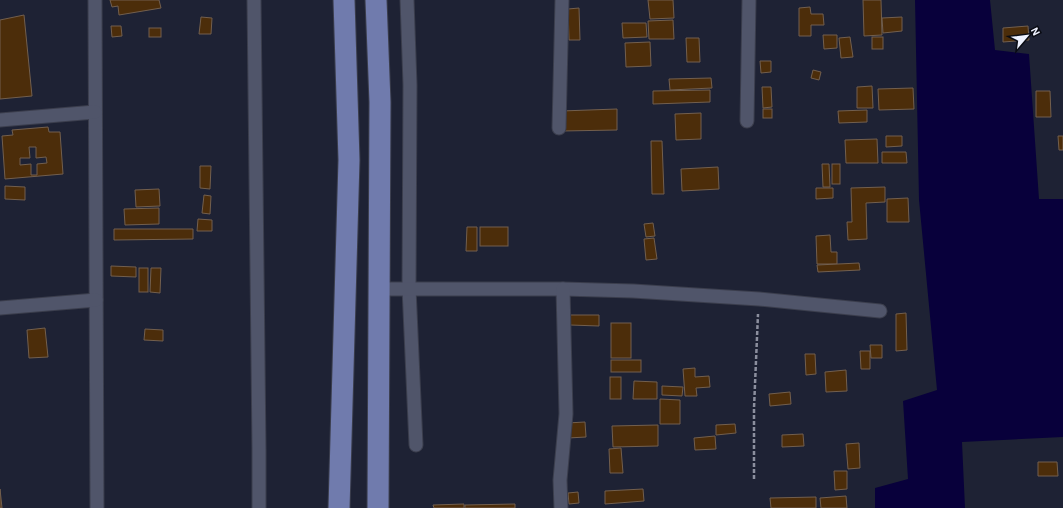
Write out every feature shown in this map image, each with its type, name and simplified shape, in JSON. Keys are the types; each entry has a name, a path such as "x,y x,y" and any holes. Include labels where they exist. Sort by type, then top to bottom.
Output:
{"main road":[{"path":"339,508 349,160 344,0"},
{"path":"376,0 380,102 378,508"}],"street":[{"path":"95,0 97,508"},
{"path":"254,0 259,449 258,508"},
{"path":"407,0 410,85 409,288 416,445"},
{"path":"559,128 562,0"},
{"path":"747,121 749,0"},
{"path":"0,120 95,112"},
{"path":"379,289 563,289 633,291 759,299 880,311"},
{"path":"561,508 560,480 566,414 563,289"},
{"path":"0,308 96,300"}],"path":[{"path":"754,479 754,408 759,299"}],"shaded area":[{"path":"915,0 990,0 995,50 1029,54 1039,199 1063,199 1063,437 962,442 965,508 875,508 875,488 908,479 903,401 937,390 919,200"}],"building":[{"path":"110,0 159,0 161,8 119,15 118,6 112,7"},
{"path":"648,0 673,0 674,18 650,19"},
{"path":"863,0 881,0 882,35 864,36"},
{"path":"810,7 811,14 823,14 824,25 811,25 811,36 799,36 799,8"},
{"path":"579,8 580,40 569,40 568,9"},
{"path":"24,15 32,96 0,99 0,20"},
{"path":"201,17 212,18 211,34 199,34"},
{"path":"902,17 902,31 883,33 882,18"},
{"path":"673,20 674,39 649,39 648,21"},
{"path":"622,23 646,23 647,37 623,38"},
{"path":"111,26 121,26 122,36 112,37"},
{"path":"1028,26 1029,40 1003,42 1003,28"},
{"path":"149,28 161,28 161,37 149,37"},
{"path":"823,35 837,35 837,48 824,49"},
{"path":"850,37 853,57 841,58 839,38"},
{"path":"872,37 883,37 883,49 872,49"},
{"path":"686,38 699,38 700,62 687,62"},
{"path":"650,42 651,66 626,67 625,43"},
{"path":"760,61 771,61 771,72 761,73"},
{"path":"813,70 821,72 819,80 811,78"},
{"path":"711,78 712,88 670,90 669,79"},
{"path":"872,86 873,108 857,108 857,87"},
{"path":"762,87 771,87 772,107 763,108"},
{"path":"913,88 914,109 879,110 878,89"},
{"path":"710,90 710,102 653,104 653,91"},
{"path":"1036,91 1050,91 1051,117 1036,117"},
{"path":"617,109 617,130 562,131 561,111"},
{"path":"763,109 772,109 772,118 763,118"},
{"path":"867,110 867,122 839,123 838,111"},
{"path":"701,113 701,139 676,140 675,114"},
{"path":"48,127 49,132 60,132 63,174 5,179 2,136 13,135 12,130","holes":["29,147 36,147 36,158 46,157 47,163 37,164 37,175 31,175 31,164 20,165 20,158 30,158"]},
{"path":"886,136 902,136 902,146 886,147"},
{"path":"1058,136 1063,136 1063,150 1059,150"},
{"path":"877,139 878,163 846,163 845,140"},
{"path":"651,141 662,141 664,194 652,194"},
{"path":"882,152 906,152 907,163 882,163"},
{"path":"822,164 829,164 830,187 823,187"},
{"path":"832,164 840,164 840,184 832,184"},
{"path":"200,166 211,166 210,189 200,188"},
{"path":"718,167 719,189 682,191 681,169"},
{"path":"5,186 25,187 25,200 5,199"},
{"path":"885,187 885,202 866,203 867,239 848,240 847,222 852,222 851,188"},
{"path":"816,188 833,188 833,198 816,199"},
{"path":"159,189 160,206 136,207 135,190"},
{"path":"204,195 211,196 210,214 202,213"},
{"path":"908,198 909,222 887,222 887,199"},
{"path":"159,208 159,224 125,225 124,209"},
{"path":"198,219 212,220 212,231 197,231"},
{"path":"653,223 655,236 646,237 644,224"},
{"path":"467,227 477,227 477,251 466,251"},
{"path":"480,227 508,227 508,246 480,246"},
{"path":"114,229 193,229 193,239 114,240"},
{"path":"830,235 831,252 837,252 837,264 817,264 816,236"},
{"path":"654,238 657,259 646,260 644,239"},
{"path":"859,263 860,270 818,272 817,265"},
{"path":"111,266 136,267 136,277 111,276"},
{"path":"139,268 148,268 148,292 139,292"},
{"path":"151,268 161,268 160,293 150,292"},
{"path":"906,313 907,350 896,351 896,314"},
{"path":"570,315 599,315 599,326 570,325"},
{"path":"611,323 631,323 631,358 611,358"},
{"path":"45,328 48,357 29,358 27,330"},
{"path":"145,329 163,330 163,341 144,340"},
{"path":"870,345 882,345 882,358 871,358"},
{"path":"860,351 870,351 870,369 861,369"},
{"path":"805,354 815,354 816,374 806,375"},
{"path":"611,360 641,360 641,372 611,372"},
{"path":"695,368 695,377 709,376 710,387 696,388 697,396 685,396 683,369"},
{"path":"846,370 847,391 826,392 825,372"},
{"path":"610,377 621,377 621,399 610,399"},
{"path":"634,381 657,382 657,399 633,399"},
{"path":"662,386 683,387 682,396 662,395"},
{"path":"790,392 791,404 770,406 769,394"},
{"path":"660,399 680,400 680,424 660,424"},
{"path":"585,422 586,437 568,438 567,423"},
{"path":"735,424 736,433 716,435 716,425"},
{"path":"658,425 658,446 613,447 612,426"},
{"path":"803,434 804,446 782,447 782,435"},
{"path":"715,436 716,449 695,450 694,438"},
{"path":"859,443 860,468 848,469 846,444"},
{"path":"621,448 623,473 610,473 609,449"},
{"path":"1038,462 1057,462 1058,476 1038,476"},
{"path":"834,471 847,471 847,489 835,490"},
{"path":"0,489 2,508 0,508"},
{"path":"643,489 644,501 605,504 605,491"},
{"path":"578,492 579,503 569,504 568,493"},
{"path":"846,496 847,508 821,508 820,498"},
{"path":"816,497 816,508 771,508 770,498"},
{"path":"464,504 464,508 434,508 433,505"},
{"path":"515,504 515,508 465,508 465,505"}]}
